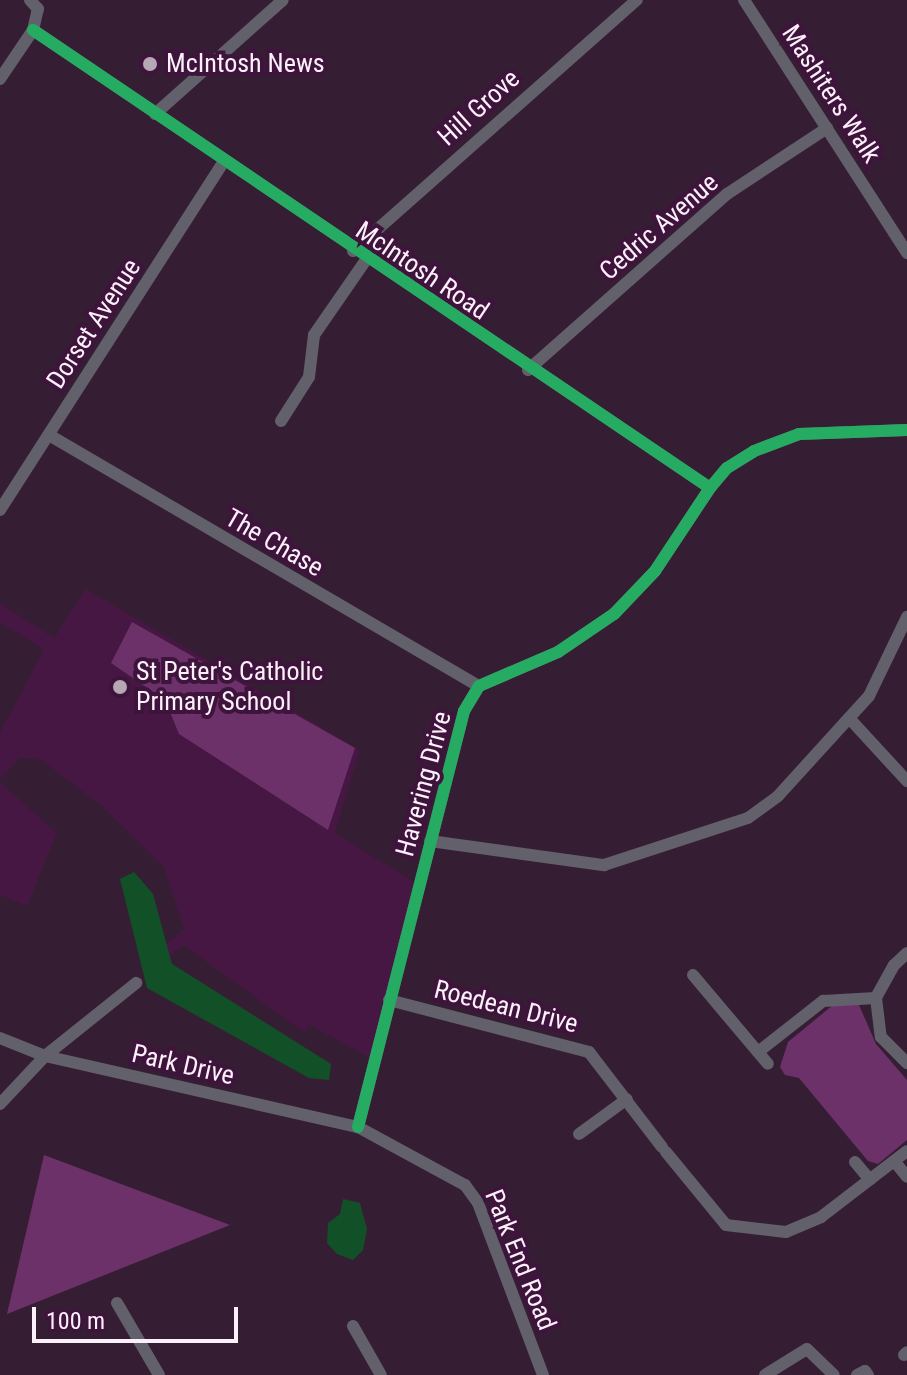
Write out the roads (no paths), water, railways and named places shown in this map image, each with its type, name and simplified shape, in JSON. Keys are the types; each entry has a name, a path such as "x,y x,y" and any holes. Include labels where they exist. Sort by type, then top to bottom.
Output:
{"street":[{"path":"0,79 33,30 38,9 30,0"},
{"path":"155,114 283,0"},
{"name":"Hill Grove","path":"353,251 637,0"},
{"name":"Mashiters Walk","path":"744,0 907,253"},
{"name":"McIntosh Road","path":"33,30 528,370 710,488"},
{"name":"Cedric Avenue","path":"528,370 727,194 827,128"},
{"name":"Dorset Avenue","path":"0,510 225,160"},
{"path":"281,421 309,377 314,335 366,260"},
{"name":"Havering Drive","path":"358,1127 464,711 479,686 558,652 614,614 655,571 710,488 727,468 754,451 799,434 907,430"},
{"name":"The Chase","path":"49,435 479,686"},
{"path":"430,841 563,863 604,865 646,855 748,818 778,796 869,696 907,617"},
{"path":"849,718 907,781"},
{"path":"907,953 894,965 876,998 881,1037 907,1063"},
{"path":"693,975 768,1064"},
{"path":"0,1104 45,1056 136,983"},
{"path":"758,1052 823,1001 876,998"},
{"name":"Roedean Drive","path":"389,1000 589,1052 664,1150 734,1229 799,1230 907,1151"},
{"name":"Park Drive","path":"0,1038 45,1056 358,1127"},
{"path":"579,1134 627,1099"},
{"name":"Park End Road","path":"358,1127 465,1185 478,1203 543,1375"},
{"path":"855,1162 870,1180"},
{"path":"895,1162 907,1177"},
{"path":"117,1303 159,1375"},
{"path":"353,1326 381,1375"},
{"path":"765,1375 807,1349 834,1375"},
{"path":"857,1375 865,1371 868,1375"}],"place":[{"name":"McIntosh News","path":"150,64"},
{"name":"St Peter's Catholic Primary School","path":"120,687"}]}
